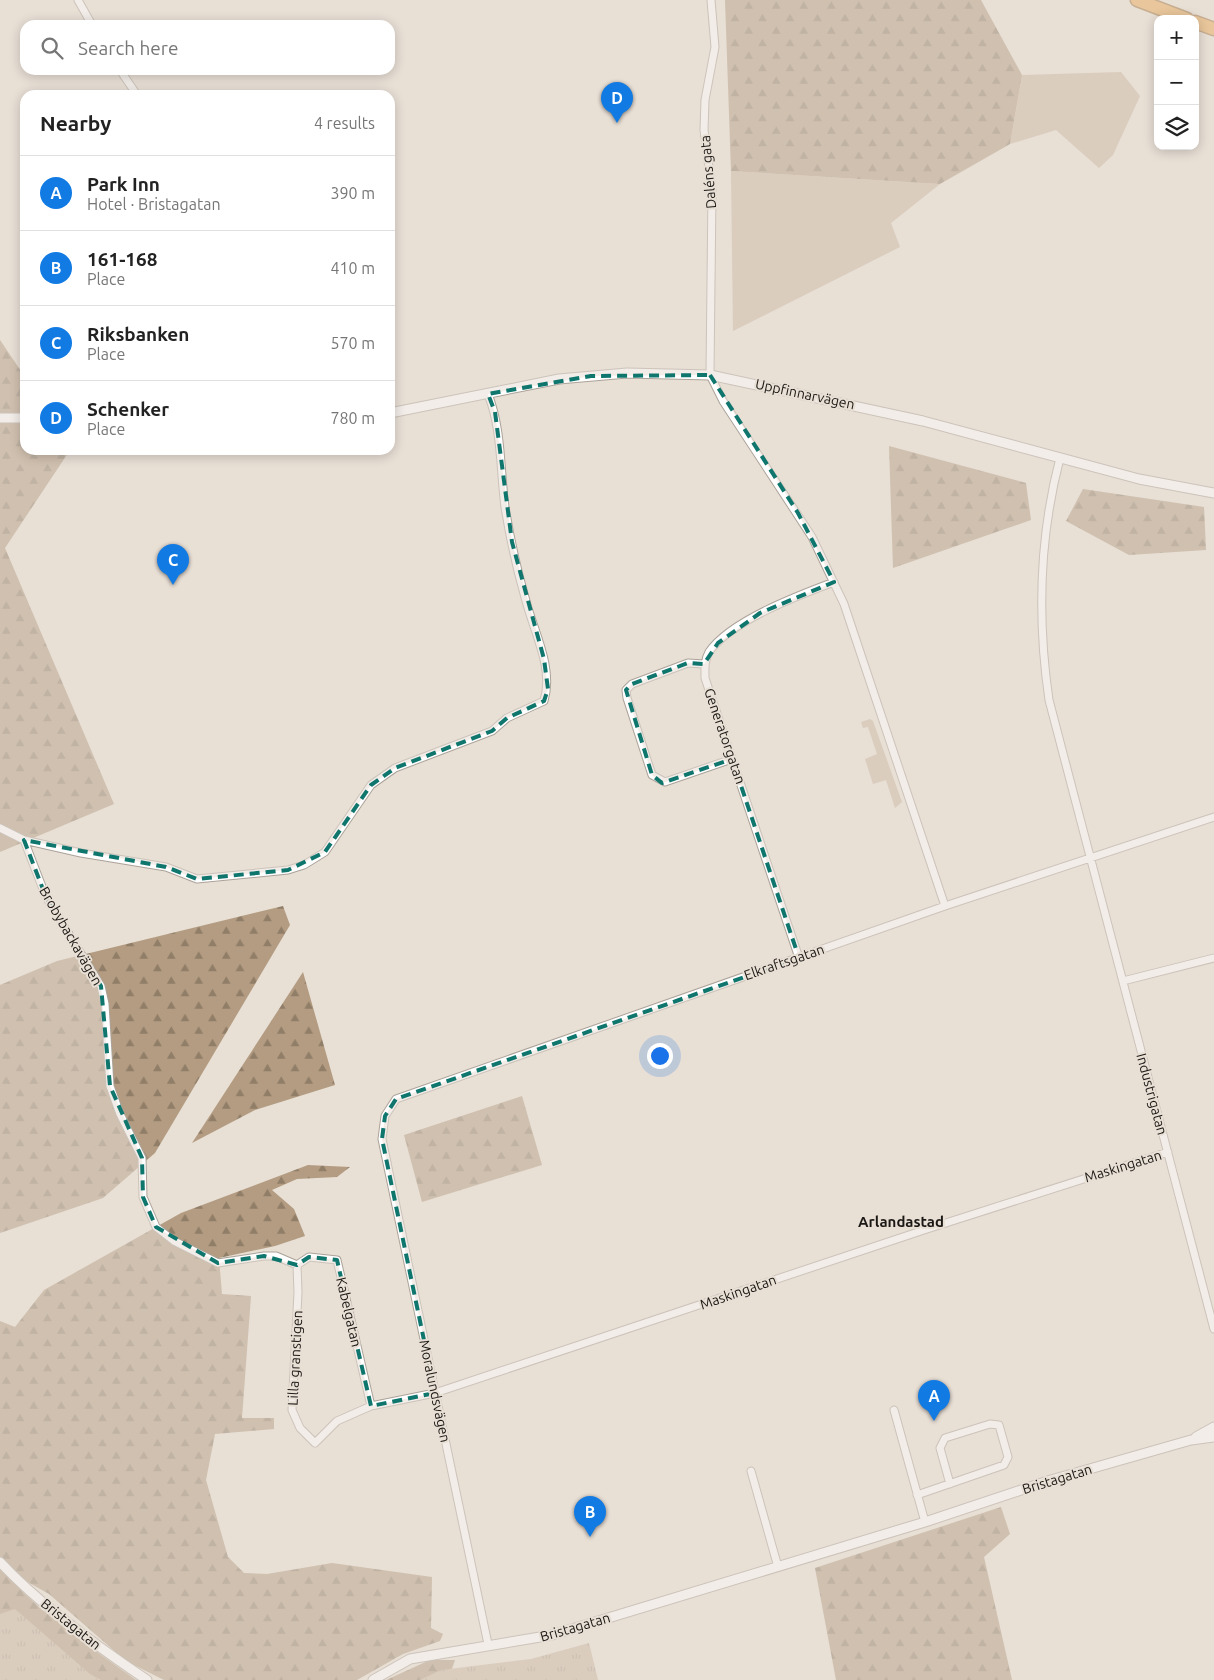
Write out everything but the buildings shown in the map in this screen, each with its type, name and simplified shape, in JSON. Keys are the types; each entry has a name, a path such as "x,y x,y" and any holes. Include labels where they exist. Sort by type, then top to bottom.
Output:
{"highway":[{"path":"1137,0 1176,15"},
{"path":"1199,23 1214,29"}],"street":[{"path":"78,0 89,20"},
{"name":"Daléns gata","path":"710,375 712,190 704,130 706,100 715,47 711,0"},
{"path":"123,75 134,90"},
{"name":"Uppfinnarvägen","path":"395,412 559,379 627,374 710,375 923,421 1139,479 1214,493"},
{"path":"710,375 732,415 798,513 834,582 863,659 945,906"},
{"path":"0,828 24,840 81,853 166,868 198,879 288,870 304,865 325,852 371,785 395,768 492,731 507,718 544,701 548,689 544,659 526,601 512,542 506,508 495,412 488,394"},
{"path":"0,418 20,418"},
{"name":"Industrigatan","path":"1060,458 1051,491 1041,578 1043,658 1058,739 1092,859 1214,1329"},
{"path":"732,759 665,782 660,781 652,775 626,690 632,684 688,663 704,664 709,652 718,643 760,613 779,603 834,582"},
{"name":"Generatorgatan","path":"704,664 705,678 799,958"},
{"name":"Elkraftsgatan","path":"382,1139 385,1116 396,1099 945,906 1092,859 1214,817"},
{"name":"Brobybackavägen","path":"24,840 46,897 101,986 106,1004 110,1086 120,1114 142,1158 143,1197 156,1227 174,1241 218,1263 276,1256 297,1265"},
{"path":"1123,981 1214,958"},
{"name":"Moralundsvägen","path":"382,1139 488,1644"},
{"name":"Maskingatan","path":"315,1442 337,1421 371,1406 435,1393 927,1229 1168,1152"},
{"name":"Kabelgatan","path":"297,1265 309,1257 337,1260 371,1406"},
{"name":"Lilla granstigen","path":"297,1265 298,1292 292,1410 300,1428 315,1442"},
{"path":"894,1410 925,1522"},
{"path":"917,1495 950,1484 1004,1465 1008,1457 999,1425 990,1424 944,1438 940,1448 950,1484"},
{"name":"Bristagatan","path":"1191,1440 1214,1427"},
{"name":"Bristagatan","path":"373,1680 410,1659 488,1644 512,1643 552,1635 704,1587 778,1567 925,1522 1050,1480 1191,1440 1214,1437"},
{"path":"751,1471 778,1567"},
{"name":"Bristagatan","path":"0,1562 17,1580 103,1650 147,1680"}],"highlighted area":[{"path":"710,375 798,513 834,582 760,613 718,643 704,664 688,663 632,684 626,690 652,775 662,783 732,759 799,958 396,1099 385,1116 382,1139 435,1393 371,1406 337,1260 309,1257 297,1265 264,1256 218,1263 156,1227 143,1197 142,1158 110,1086 101,986 46,897 24,840 166,867 197,879 288,870 325,852 371,785 395,768 492,731 507,718 544,701 548,689 544,659 512,542 495,412 488,394 591,376"}],"green space":[{"path":"725,0 981,0 1022,75 1010,144 940,184 731,171"},
{"path":"1121,72 1140,96 1113,155 1099,168 1056,130 1010,144 1022,75"},
{"path":"731,171 940,184 891,223 900,247 733,331"},
{"path":"0,340 20,370 20,455 67,455 5,548 114,804 0,852"},
{"path":"889,446 1026,483 1031,520 893,568"},
{"path":"1083,489 1204,507 1206,550 1129,555 1066,521"},
{"path":"870,719 873,721 902,802 895,808 886,780 873,784 865,759 877,754 868,727 863,728 861,722"},
{"path":"283,906 290,925 155,1153 103,1198 0,1233 0,985 57,961"},
{"path":"303,972 335,1085 255,1110 192,1143"},
{"path":"522,1096 542,1165 422,1202 404,1135"},
{"path":"308,1165 350,1167 337,1177 297,1179 272,1190 294,1209 305,1236 275,1246 219,1258 222,1294 251,1296 242,1418 274,1418 274,1429 215,1434 206,1480 228,1557 244,1573 267,1574 332,1563 432,1577 431,1628 443,1634 440,1641 403,1654 357,1680 164,1680 126,1661 49,1594 17,1576 0,1557 0,1321 15,1327 44,1290 181,1213"},
{"path":"1001,1507 1010,1534 984,1557 1012,1680 836,1680 815,1568"},
{"path":"0,1568 47,1614 136,1680 20,1680 0,1644"},
{"path":"15,1609 90,1674 101,1680 0,1680 0,1614"},
{"path":"589,1643 598,1680 420,1680 441,1670 531,1659"},
{"path":"430,1660 455,1660 448,1680 386,1680"}],"place":[{"name":"Schenker","path":"617,123"},
{"name":"Riksbanken","path":"173,585"},
{"name":"Park Inn","path":"934,1421"},
{"name":"161-168","path":"590,1537"}],"district":[{"name":"Arlandastad","path":"901,1221"}]}
